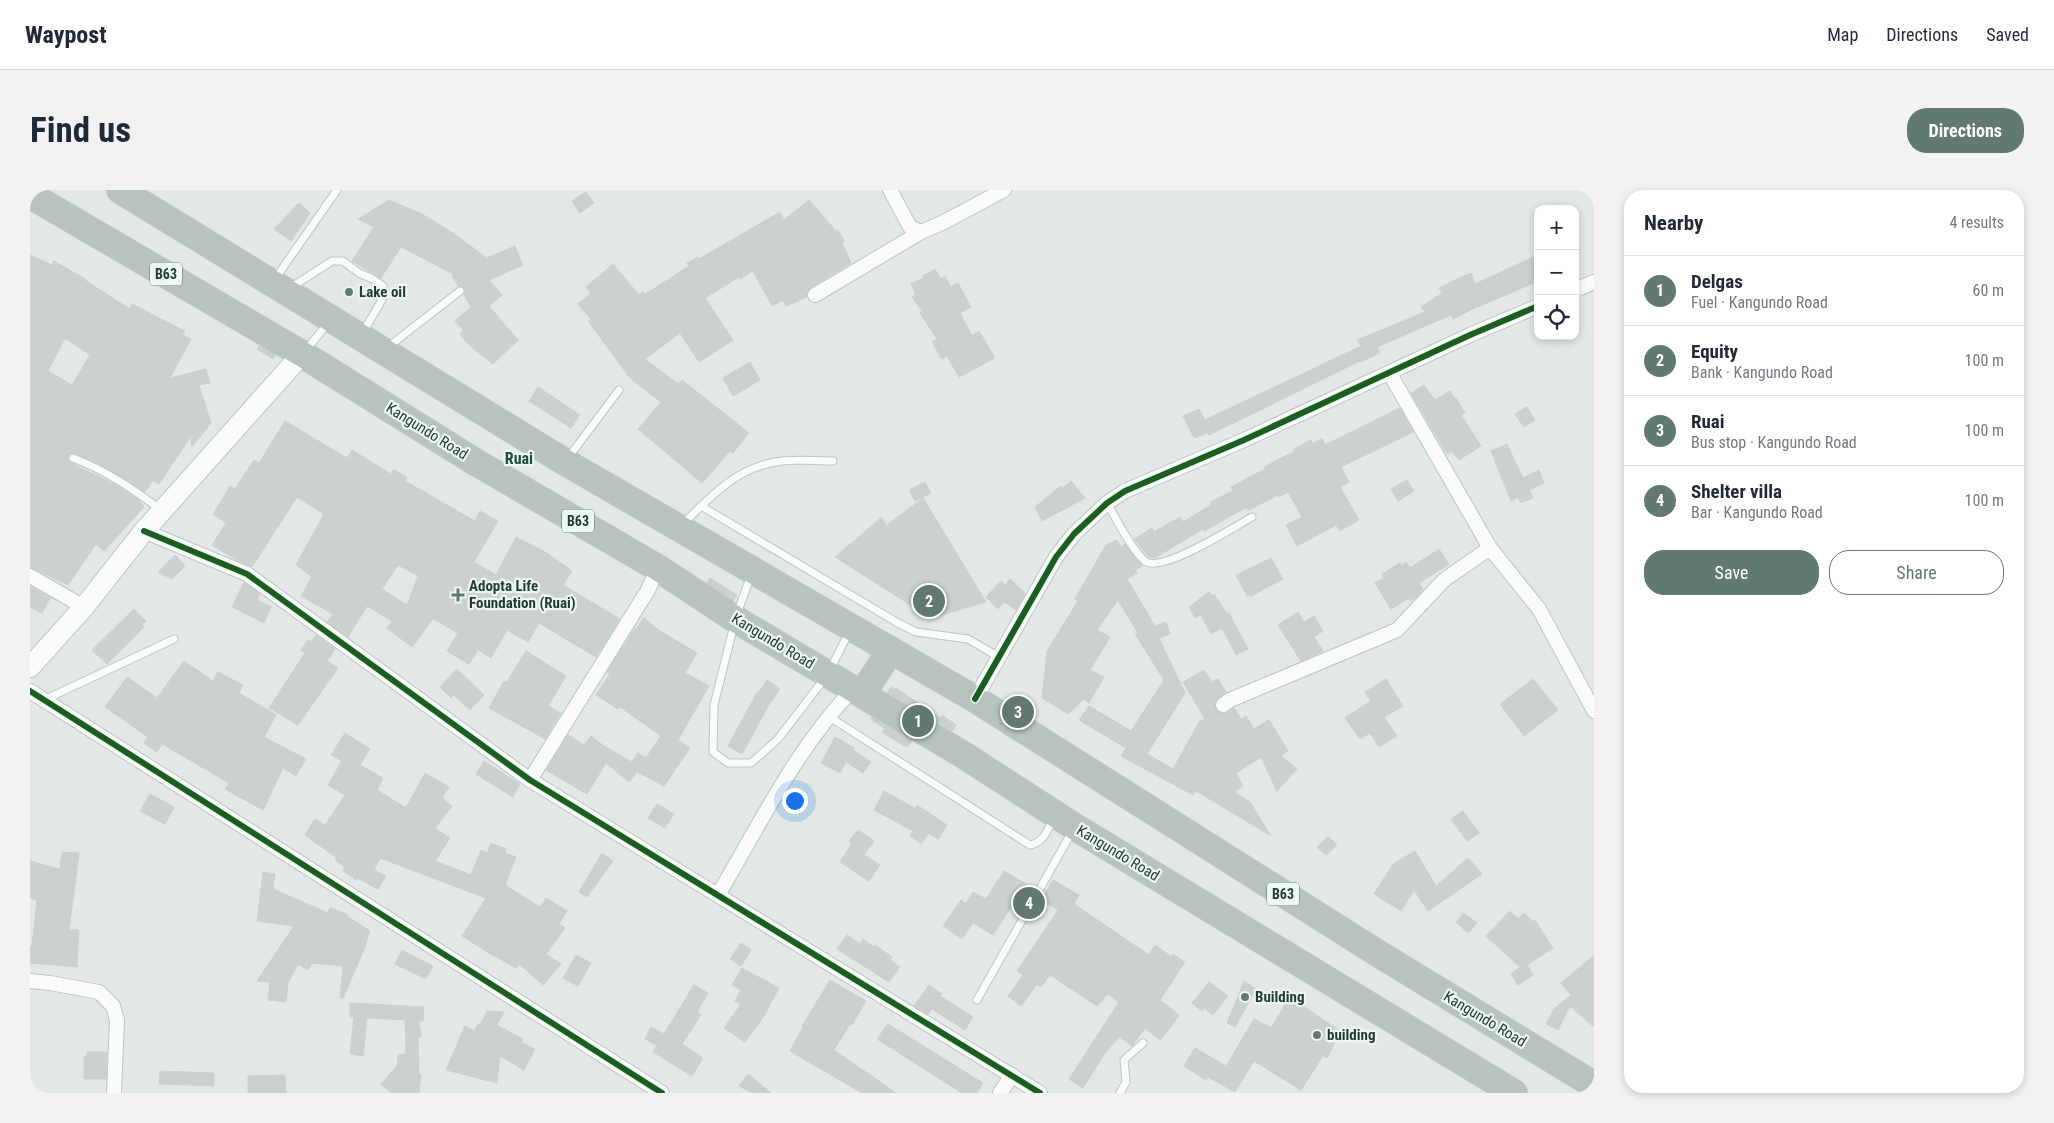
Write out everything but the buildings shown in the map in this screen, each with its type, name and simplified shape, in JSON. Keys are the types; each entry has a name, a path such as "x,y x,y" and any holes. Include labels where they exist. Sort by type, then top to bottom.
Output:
{"highway":[{"name":"Kangundo Road","path":"120,190 565,462 975,699 1379,954 1594,1085"},
{"name":"Kangundo Road","path":"30,195 302,354 477,462 658,568 736,619 962,754 1065,821 1514,1093"},
{"path":"858,691 892,650"}],"street":[{"path":"890,190 910,228 921,232"},
{"path":"815,295 921,232 1004,190"},
{"path":"1579,288 1594,282"},
{"path":"975,699 1056,556 1074,534 1106,503 1125,491 1390,374 1470,335 1534,308"},
{"path":"30,667 84,607 144,531 302,354"},
{"path":"1390,374 1490,548 1539,609 1594,712"},
{"path":"144,531 248,574 530,780 1040,1093"},
{"path":"1223,706 1230,700 1397,630 1444,580 1490,548"},
{"path":"530,780 648,590 658,568"},
{"path":"30,576 84,607"},
{"path":"30,691 646,1088 662,1093"},
{"path":"718,895 790,770 828,716 858,691"},
{"path":"30,981 99,992 113,1006 117,1020 114,1093"},
{"path":"1000,1093 1012,1075"}],"lane":[{"path":"279,287 337,190"},
{"path":"279,287 332,261 344,261 359,273 373,279 382,286 382,300 360,336"},
{"path":"384,351 460,291"},
{"path":"302,354 331,319"},
{"path":"565,462 619,390"},
{"path":"72,458 98,468 121,480 163,511"},
{"path":"679,528 722,485 739,474 764,464 783,461 833,461"},
{"path":"1106,503 1134,548 1145,562 1153,564 1172,560 1252,518"},
{"path":"701,506 898,623 916,632 968,639 999,657"},
{"path":"752,570 736,619 714,705 713,752 728,763 751,763 778,739 828,674 852,627"},
{"path":"44,700 174,639"},
{"path":"828,716 1030,845 1037,844 1065,821"},
{"path":"977,1000 1065,821"},
{"path":"1120,1093 1126,1082 1124,1060 1143,1043"}],"cycle path":[{"path":"975,699 1056,557 1074,534 1107,503 1125,491 1244,440 1470,335 1534,308"},
{"path":"144,531 247,574 530,780 1040,1093"},
{"path":"30,691 662,1093"}],"place":[{"name":"Lake oil","path":"349,292"},
{"name":"Adopta Life Foundation (Ruai)","path":"458,595"},
{"name":"Equity","path":"929,601"},
{"name":"Ruai","path":"1018,712"},
{"name":"Delgas","path":"918,721"},
{"name":"Shelter villa","path":"1029,903"},
{"name":"Building","path":"1245,997"},
{"name":"building","path":"1317,1035"}],"district":[{"name":"Ruai","path":"519,458"}]}
